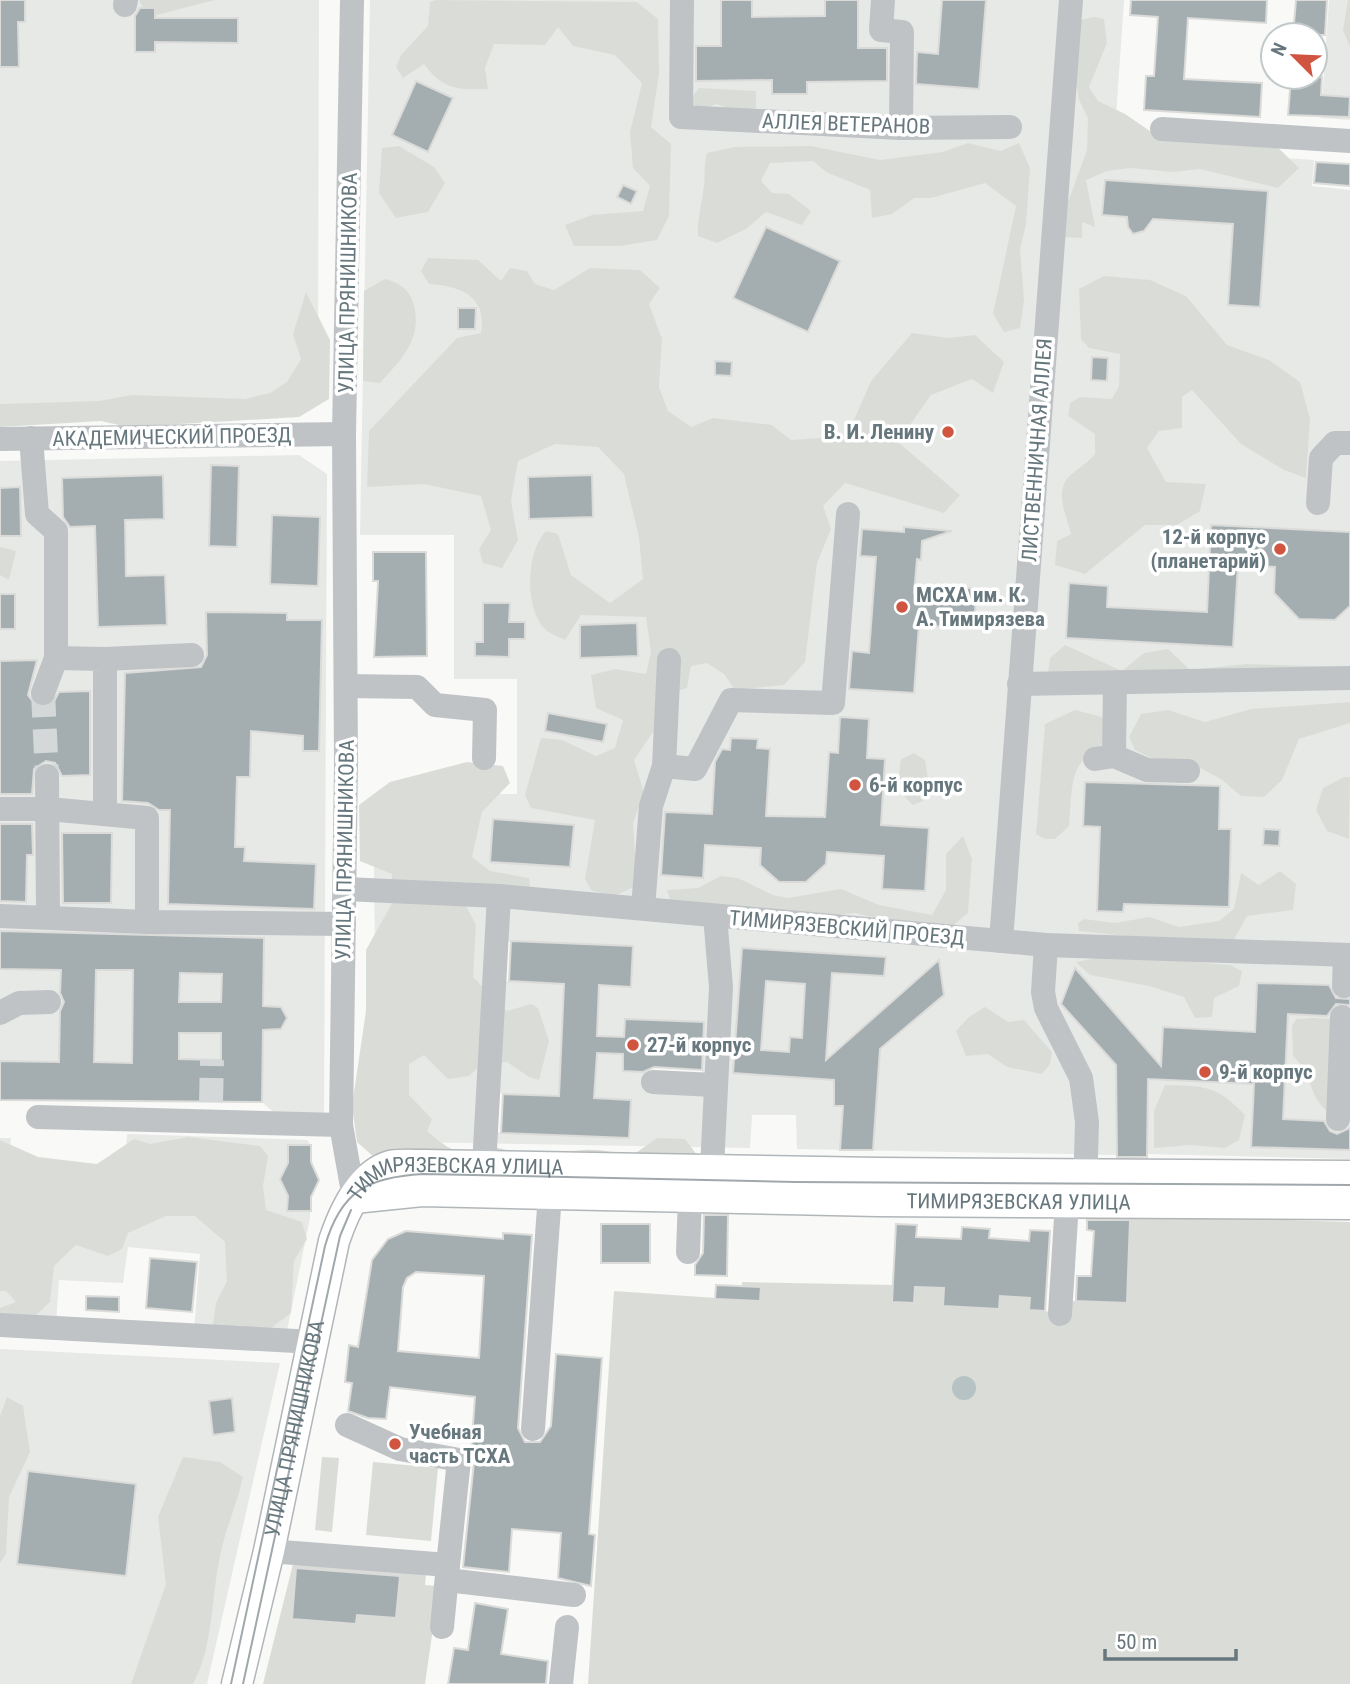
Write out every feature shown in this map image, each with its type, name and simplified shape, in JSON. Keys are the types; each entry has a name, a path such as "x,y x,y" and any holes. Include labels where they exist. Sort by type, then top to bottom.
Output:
{"main road":[{"name":"ТИМИРЯЗЕВСКАЯ УЛИЦА","path":"355,1198 376,1172 392,1166 484,1166 706,1188"},
{"name":"ТИМИРЯЗЕВСКАЯ УЛИЦА","path":"1081,1192 1350,1176"},
{"name":"ТИМИРЯЗЕВСКАЯ УЛИЦА","path":"355,1198 422,1191 550,1194 706,1188 1081,1192 1350,1204"},
{"name":"УЛИЦА ПРЯНИШНИКОВА","path":"237,1684 269,1551 334,1241 341,1218 355,1198"}],"street":[{"name":"УЛИЦА ПРЯНИШНИКОВА","path":"352,0 359,247 344,435 346,686 341,1125 355,1198"},
{"name":"АЛЛЕЯ ВЕТЕРАНОВ","path":"682,0 681,117 901,128 1010,128"},
{"path":"883,0 881,30 902,32 901,128"},
{"name":"ЛИСТВЕННИЧНАЯ АЛЛЕЯ","path":"1001,941 1071,0"},
{"path":"1162,129 1350,141"},
{"name":"АКАДЕМИЧЕСКИЙ ПРОЕЗД","path":"0,439 344,435"},
{"path":"31,438 37,514 56,531 56,658 44,692"},
{"path":"1318,503 1321,458 1335,443 1350,443"},
{"path":"664,766 695,769 731,700 833,703 848,514"},
{"path":"56,658 192,656"},
{"path":"105,659 105,814"},
{"path":"642,908 651,806 664,766 669,660"},
{"path":"1019,684 1350,678"},
{"path":"1115,683 1104,757 1147,770 1188,771"},
{"path":"346,686 417,687 435,705 485,709 484,758"},
{"path":"47,776 48,916"},
{"path":"0,808 48,809 147,818 147,922"},
{"name":"ТИМИРЯЗЕВСКИЙ ПРОЕЗД","path":"345,889 499,895 1046,945 1348,955"},
{"path":"484,1166 499,895"},
{"path":"0,916 147,922 344,924"},
{"path":"688,1252 706,1188 721,986 715,916"},
{"path":"1046,945 1043,992 1046,1008 1081,1078 1087,1122 1081,1192 1060,1314"},
{"path":"1344,986 1348,955"},
{"path":"0,1013 19,1003 49,1002"},
{"path":"1338,1119 1342,1017"},
{"path":"653,1082 714,1085"},
{"path":"38,1117 211,1112 341,1125"},
{"path":"355,1198 369,1188 391,1180 706,1188"},
{"path":"1081,1192 1350,1190"},
{"path":"533,1429 550,1194"},
{"path":"0,1325 292,1343 314,1342"},
{"path":"347,1425 400,1449 459,1460 442,1627"},
{"path":"269,1551 447,1573 574,1595"},
{"path":"561,1684 567,1627"}],"shaded area":[{"path":"0,0 319,0 318,368 307,396 0,416"},
{"path":"139,0 215,0 149,17"},
{"name":"МСХА им. К. А. Тимирязева","path":"370,0 1124,0 1114,146 1314,160 1312,186 1350,190 1350,1159 1148,1154 1147,1164 1116,1163 1117,1155 797,1149 796,1115 752,1115 750,1148 410,1142 377,1111 373,794 517,794 517,679 454,679 454,535 360,535","holes":["503,941 632,946 631,987 599,985 597,1036 624,1037 626,1019 704,1022 702,1074 623,1071 623,1054 597,1053 594,1098 631,1100 629,1138 490,1132 491,1093 559,1096 564,984 502,981"]},
{"path":"1329,0 1350,0 1350,97 1336,97 1334,116 1349,117 1350,105 1350,120 1321,118 1323,91 1329,91"},
{"path":"1350,0 1350,47 1343,30"},
{"path":"430,2 637,2 658,19 659,73 651,127 671,144 669,216 657,240 620,246 574,246 565,225 592,215 643,211 650,186 633,168 630,132 642,83 615,55 573,46 558,27 545,45 494,44 485,68 488,89 452,87 438,79 424,64 403,78 396,67 401,55 428,26"},
{"path":"1095,17 1104,19 1107,43 1089,87 1098,101 1125,114 1163,140 1271,141 1299,168 1278,188 1200,169 1173,172 1130,168 1107,171 1086,180 1095,227 1082,222 1082,238 1061,237 1065,210 1087,150 1088,118 1079,100 1073,60 1078,20"},
{"path":"699,88 756,91 756,108 741,113 716,104 695,112 690,100"},
{"path":"968,143 1001,151 1019,143 1030,168 1026,225 1020,248 1024,300 1020,328 1004,332 993,314 1016,206 985,183 931,198 914,198 892,214 872,218 870,190 826,172 813,161 770,163 761,181 772,193 789,194 811,211 802,225 766,212 746,229 717,243 698,236 707,153 734,147 811,146 880,160 943,152"},
{"path":"399,146 434,167 445,183 428,212 396,218 379,193 382,148"},
{"path":"428,258 478,260 501,281 510,268 527,271 535,284 554,290 590,268 640,270 660,288 649,304 662,339 659,387 668,411 691,427 713,418 772,425 791,440 847,436 871,381 912,333 948,338 975,335 1004,362 993,393 972,379 931,395 898,442 960,495 944,513 845,483 823,506 831,529 817,563 805,662 784,685 735,690 724,674 707,663 691,666 687,688 655,697 657,726 634,760 644,793 633,823 637,885 613,897 591,890 585,879 595,820 531,808 525,795 541,738 562,740 596,756 615,748 623,720 596,708 591,675 615,669 646,674 651,652 646,617 581,615 565,640 547,631 538,620 533,608 530,580 534,552 546,531 558,534 571,575 610,603 643,579 639,538 624,474 598,447 555,444 518,461 511,501 518,540 502,568 483,563 479,549 491,530 481,496 424,484 367,487 369,431 457,338 481,333 480,310 470,296 452,287 429,284 421,271"},
{"path":"1104,276 1150,280 1186,296 1227,345 1269,360 1300,382 1310,419 1306,478 1284,470 1241,444 1192,390 1182,397 1182,428 1159,431 1147,448 1166,482 1206,484 1200,511 1177,525 1145,525 1085,574 1055,565 1057,541 1071,534 1063,507 1063,486 1068,477 1095,454 1095,434 1068,416 1070,403 1080,397 1112,399 1119,386 1120,354 1089,348 1081,339 1079,289"},
{"path":"385,279 398,284 408,293 413,302 416,326 409,347 380,383 363,381 364,291"},
{"path":"306,292 330,340 329,399 299,417 128,427 101,421 0,427 0,404 99,401 132,395 245,399 270,393 287,382 301,359 293,334"},
{"path":"299,455 327,474 324,1111 319,1117 278,1116 262,1102 0,1100 0,461"},
{"path":"0,547 16,551 9,580 0,575"},
{"path":"1065,645 1122,671 1144,653 1168,649 1190,670 1247,664 1350,667 1048,673 1050,658"},
{"path":"1350,702 1350,723 1299,739 1282,780 1264,797 1241,796 1221,779 1189,762 1151,758 1135,750 1129,737 1141,714 1168,710 1205,722 1251,709"},
{"path":"1075,710 1102,717 1108,731 1105,743 1084,759 1074,777 1069,826 1055,839 1045,839 1036,834 1045,724"},
{"path":"914,753 925,760 929,786 925,800 913,805 901,790 899,773 901,759"},
{"path":"467,762 503,766 510,783 482,812 472,857 490,871 529,878 530,887 464,902 476,925 473,977 507,1011 531,1004 538,1008 549,1041 539,1080 529,1077 507,1062 481,1065 469,1076 448,1079 424,1055 409,1064 409,1095 432,1119 427,1131 443,1144 463,1152 491,1145 525,1153 590,1150 633,1155 657,1138 685,1139 697,1155 398,1161 374,1157 357,1142 352,1106 366,1011 366,950 391,905 392,874 360,861 359,805 390,782"},
{"path":"1344,777 1350,777 1349,839 1327,831 1316,810 1323,788"},
{"path":"963,836 972,859 968,913 951,927 910,927 855,913 809,918 671,902 667,890 698,888 721,876 738,878 773,895 788,898 841,889 879,905 932,915 946,890 946,854"},
{"path":"1280,871 1296,884 1293,910 1247,916 1230,947 1079,931 1078,923 1084,919 1115,923 1149,917 1179,927 1219,921 1234,909 1241,873 1259,885"},
{"path":"1111,955 1230,965 1242,971 1239,986 1214,998 1212,1017 1195,1018 1184,997 1149,986 1090,975 1076,962"},
{"path":"985,1007 1008,1022 1024,1020 1052,1052 1050,1064 1042,1074 1007,1067 988,1054 966,1056 956,1031 969,1017"},
{"path":"1296,1019 1334,1019 1338,1119 1327,1112 1315,1097 1306,1073 1293,1056 1292,1026"},
{"path":"1165,1085 1201,1087 1226,1098 1245,1115 1239,1140 1225,1148 1190,1145 1154,1148 1154,1111"},
{"path":"127,1134 307,1140 311,1145 311,1164 319,1180 311,1195 310,1218 286,1336 194,1331 200,1254 128,1247 123,1283 59,1280 56,1325 0,1321 0,1138 11,1138 9,1163 125,1172"},
{"path":"188,1137 260,1146 268,1156 263,1186 266,1210 302,1222 307,1239 294,1261 291,1313 267,1331 238,1325 225,1339 212,1331 216,1303 227,1281 225,1242 195,1216 166,1216 128,1233 122,1249 108,1256 76,1245 54,1266 50,1302 33,1318 0,1316 0,1308 16,1302 6,1291 0,1291 0,1140 38,1157 97,1164 134,1139 150,1144"},
{"path":"1130,1215 1350,1222 1350,1684 588,1684 614,1291 760,1301 761,1287 742,1286 742,1282 893,1285 892,1302 914,1303 915,1287 944,1288 944,1306 999,1309 1000,1296 1030,1298 1030,1310 1052,1312 1069,1301 1127,1302"},
{"path":"0,1349 280,1363 207,1684 0,1684"},
{"path":"964,1376 975,1383 976,1388 969,1399 964,1400 953,1393 952,1388 959,1377"},
{"path":"7,1397 23,1406 30,1452 9,1497 6,1554 0,1563 0,1416"},
{"path":"183,1457 220,1462 243,1477 220,1556 205,1653 193,1684 131,1684 166,1584 158,1517"},
{"path":"322,1457 339,1458 332,1532 315,1530"},
{"path":"373,1462 438,1468 431,1541 366,1535"},
{"path":"293,1564 426,1574 425,1585 439,1586 425,1684 263,1684"}],"building":[{"path":"0,0 25,0 25,22 18,22 19,67 0,67"},
{"path":"721,0 752,0 752,17 825,16 825,0 858,0 858,48 887,48 887,81 807,82 807,94 772,94 772,80 696,81 696,46 721,46"},
{"path":"942,0 986,0 979,89 916,84 917,52 938,54"},
{"path":"1131,0 1267,0 1266,21 1188,18 1184,79 1259,83 1259,91 1262,91 1260,117 1144,110 1146,76 1154,76 1158,17 1130,15"},
{"path":"1296,0 1327,0 1326,21 1294,21"},
{"path":"140,8 155,8 155,18 238,18 238,43 155,42 155,52 135,52 135,16"},
{"path":"416,81 453,98 428,152 392,135"},
{"path":"1290,91 1321,91 1321,95 1350,97 1349,117 1288,115"},
{"path":"1316,162 1350,164 1350,186 1314,183"},
{"path":"1105,180 1268,191 1260,307 1228,305 1233,224 1153,219 1144,231 1133,234 1128,227 1127,217 1102,215"},
{"path":"623,185 637,191 631,204 617,197"},
{"path":"766,227 840,261 808,332 733,298"},
{"path":"458,308 476,308 475,329 458,329"},
{"path":"1092,357 1108,358 1107,381 1091,380"},
{"path":"715,361 732,362 731,376 715,375"},
{"path":"211,465 239,466 237,547 209,546"},
{"path":"163,475 164,519 125,520 126,576 165,575 167,625 98,627 95,526 70,527 63,517 62,478"},
{"path":"592,475 593,517 529,519 528,477"},
{"path":"20,487 21,536 0,536 0,488"},
{"path":"272,515 320,517 318,586 270,584"},
{"name":"12-й корпус (планетарий)","path":"1211,525 1350,532 1350,606 1335,620 1299,619 1274,593 1275,567 1238,565 1233,647 1066,638 1069,583 1108,586 1107,607 1207,612"},
{"path":"904,527 952,531 922,541 921,560 917,559 914,593 954,596 963,588 970,588 976,596 974,629 919,625 914,693 849,689 852,651 869,653 876,557 860,556 862,529 904,532"},
{"path":"373,552 426,552 427,656 374,657 378,581 373,581"},
{"path":"0,594 15,594 15,629 0,629"},
{"path":"483,603 510,603 509,622 525,622 525,639 509,639 509,657 475,656 475,642 483,642"},
{"path":"206,612 287,613 287,620 322,620 319,751 303,751 303,736 251,731 250,777 237,777 235,847 245,847 244,861 316,864 314,909 168,904 170,810 159,810 148,803 122,801 125,673 201,667 207,655"},
{"path":"637,623 638,656 580,658 580,625"},
{"path":"37,660 28,695 37,707 52,705 59,692 90,691 90,775 62,776 55,763 46,761 34,769 32,794 0,794 0,661"},
{"path":"548,713 607,724 603,742 545,731"},
{"name":"6-й корпус","path":"840,717 869,719 867,758 885,759 881,825 929,828 925,891 882,889 884,856 827,852 826,864 806,882 779,882 760,865 761,848 705,845 703,878 661,875 665,812 712,814 715,762 722,749 730,750 731,738 758,739 757,748 770,749 766,816 825,817 829,752 838,753"},
{"path":"1085,782 1220,786 1219,829 1231,829 1229,907 1124,904 1123,912 1097,911 1100,827 1083,826"},
{"path":"493,819 574,825 570,867 490,862"},
{"path":"0,824 32,824 33,855 27,855 26,902 0,901"},
{"path":"1264,829 1280,830 1279,846 1263,845"},
{"path":"62,833 112,833 111,903 63,903"},
{"path":"0,931 264,938 263,1006 281,1007 287,1018 281,1029 263,1030 262,1102 0,1100 0,1061 59,1062 60,1011 64,1002 60,993 61,970 0,969","holes":["96,970 133,970 132,1063 94,1062","180,973 222,974 221,1002 179,1002","179,1033 221,1033 221,1060 179,1059"]},
{"name":"27-й корпус","path":"511,941 633,946 631,987 599,985 597,1036 624,1037 625,1019 704,1022 702,1070 654,1067 643,1072 623,1071 623,1054 597,1053 594,1098 631,1100 629,1138 501,1133 503,1094 559,1096 564,984 509,981"},
{"path":"742,948 886,957 884,976 832,973 826,1060 939,960 944,995 880,1049 873,1150 840,1150 843,1106 834,1106 834,1080 733,1073","holes":["766,981 805,984 802,1038 790,1037 789,1052 761,1050"]},
{"path":"1075,968 1161,1066 1163,1027 1255,1032 1257,983 1329,985 1336,998 1350,999 1350,1005 1336,1004 1327,1016 1288,1014 1283,1119 1324,1121 1330,1131 1337,1134 1350,1128 1350,1150 1251,1147 1254,1084 1148,1079 1147,1157 1117,1157 1116,1065 1061,1004"},
{"path":"288,1145 311,1145 311,1162 319,1180 311,1197 311,1211 287,1211 288,1196 280,1179 288,1163"},
{"path":"704,1215 728,1215 727,1276 695,1275 695,1265 703,1253"},
{"path":"1087,1220 1130,1220 1127,1303 1076,1301 1077,1276 1091,1276 1094,1231 1087,1230"},
{"path":"601,1224 650,1224 650,1263 601,1263"},
{"path":"896,1224 917,1225 916,1237 961,1239 962,1227 990,1229 989,1238 1029,1241 1030,1230 1050,1231 1045,1311 1029,1310 1030,1298 1000,1296 999,1309 943,1306 944,1288 915,1287 914,1303 892,1302"},
{"path":"406,1231 503,1239 503,1233 532,1235 518,1428 525,1442 540,1442 551,1426 556,1354 602,1358 589,1534 595,1535 591,1586 558,1578 561,1533 512,1529 509,1572 463,1567 474,1462 471,1452 475,1397 390,1387 386,1419 368,1418 348,1411 352,1383 345,1382 349,1345 358,1347 372,1260 388,1239","holes":["416,1272 484,1276 479,1358 398,1351 403,1287 407,1278"]},
{"path":"150,1258 197,1262 192,1312 146,1308"},
{"path":"716,1285 761,1287 760,1301 715,1299"},
{"path":"86,1296 119,1297 119,1312 86,1310"},
{"path":"232,1398 235,1432 213,1435 209,1401"},
{"path":"28,1471 136,1484 126,1576 17,1564"},
{"path":"296,1568 400,1576 396,1618 357,1615 356,1624 292,1619"},
{"path":"475,1603 508,1609 501,1654 548,1661 546,1684 448,1684 454,1648 468,1650"}],"tunnel":[{"path":"43,693 47,776"},
{"path":"211,1102 212,1060"}],"tram line":[{"path":"231,1684 325,1246 339,1212 349,1199 372,1183 423,1174 795,1182 1350,1185"},
{"path":"243,1684 340,1236 351,1210"}],"place":[{"name":"В. И. Ленину","path":"948,432"},
{"name":"12-й корпус (планетарий)","path":"1280,549"},
{"name":"МСХА им. К. А. Тимирязева","path":"902,607"},
{"name":"6-й корпус","path":"855,785"},
{"name":"27-й корпус","path":"633,1045"},
{"name":"9-й корпус","path":"1205,1072"},
{"name":"Учебная часть ТСХА","path":"395,1444"}]}
